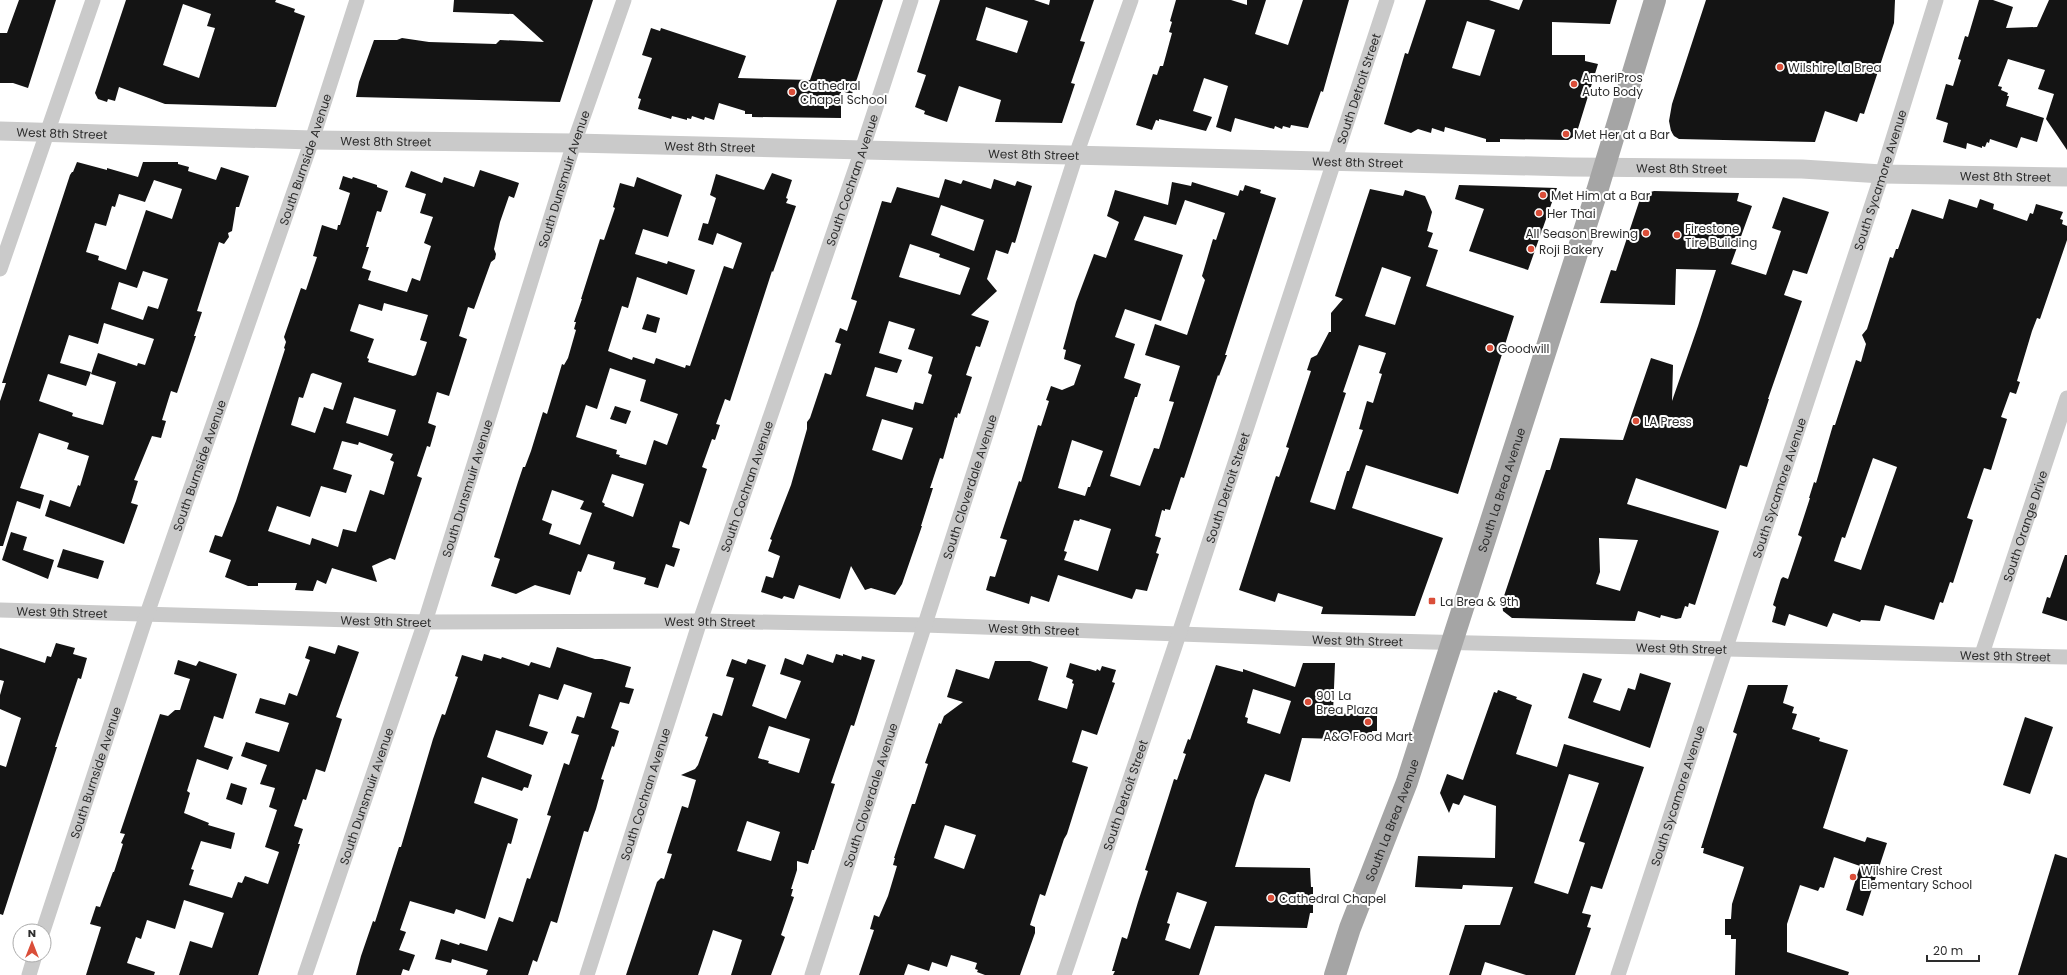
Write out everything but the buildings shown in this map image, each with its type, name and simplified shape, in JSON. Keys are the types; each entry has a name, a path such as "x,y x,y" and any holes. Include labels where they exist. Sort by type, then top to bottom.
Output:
{"main road":[{"name":"South La Brea Avenue","path":"1335,975 1350,928 1407,782 1604,168 1655,0"}],"street":[{"path":"0,269 93,0"},
{"name":"South Burnside Avenue","path":"46,923 147,614 312,140 357,0"},
{"name":"South Dunsmuir Avenue","path":"305,975 425,622 574,143 624,0"},
{"name":"South Cochran Avenue","path":"587,975 700,622 862,150 911,0"},
{"name":"South Cloverdale Avenue","path":"812,975 1076,156 1130,0"},
{"name":"South Detroit Street","path":"1064,975 1179,635 1333,161 1387,0"},
{"name":"South Sycamore Avenue","path":"1618,975 1882,174 1936,0"},
{"name":"West 8th Street","path":"0,131 312,140 574,143 1604,168 1802,169 1882,174 2067,177"},
{"name":"South Orange Drive","path":"1982,654 2067,398"},
{"name":"West 9th Street","path":"0,610 425,622 700,622 924,625 1179,635 1452,643 1725,648 2067,657"},
{"path":"29,975 33,963"}],"place":[{"name":"Wilshire La Brea","path":"1780,67"},
{"name":"AmeriPros Auto Body","path":"1574,84"},
{"name":"Cathedral Chapel School","path":"792,92"},
{"name":"Met Her at a Bar","path":"1566,134"},
{"name":"Met Him at a Bar","path":"1543,195"},
{"name":"Her Thai","path":"1539,213"},
{"name":"All Season Brewing","path":"1646,233"},
{"name":"Firestone Tire Building","path":"1677,235"},
{"name":"Roji Bakery","path":"1531,249"},
{"name":"Goodwill","path":"1490,348"},
{"name":"LA Press","path":"1636,421"},
{"name":"La Brea & 9th","path":"1432,601"},
{"name":"901 La Brea Plaza","path":"1308,702"},
{"name":"A&G Food Mart","path":"1368,722"},
{"name":"Wilshire Crest Elementary School","path":"1853,877"},
{"name":"Cathedral Chapel","path":"1271,898"}]}
